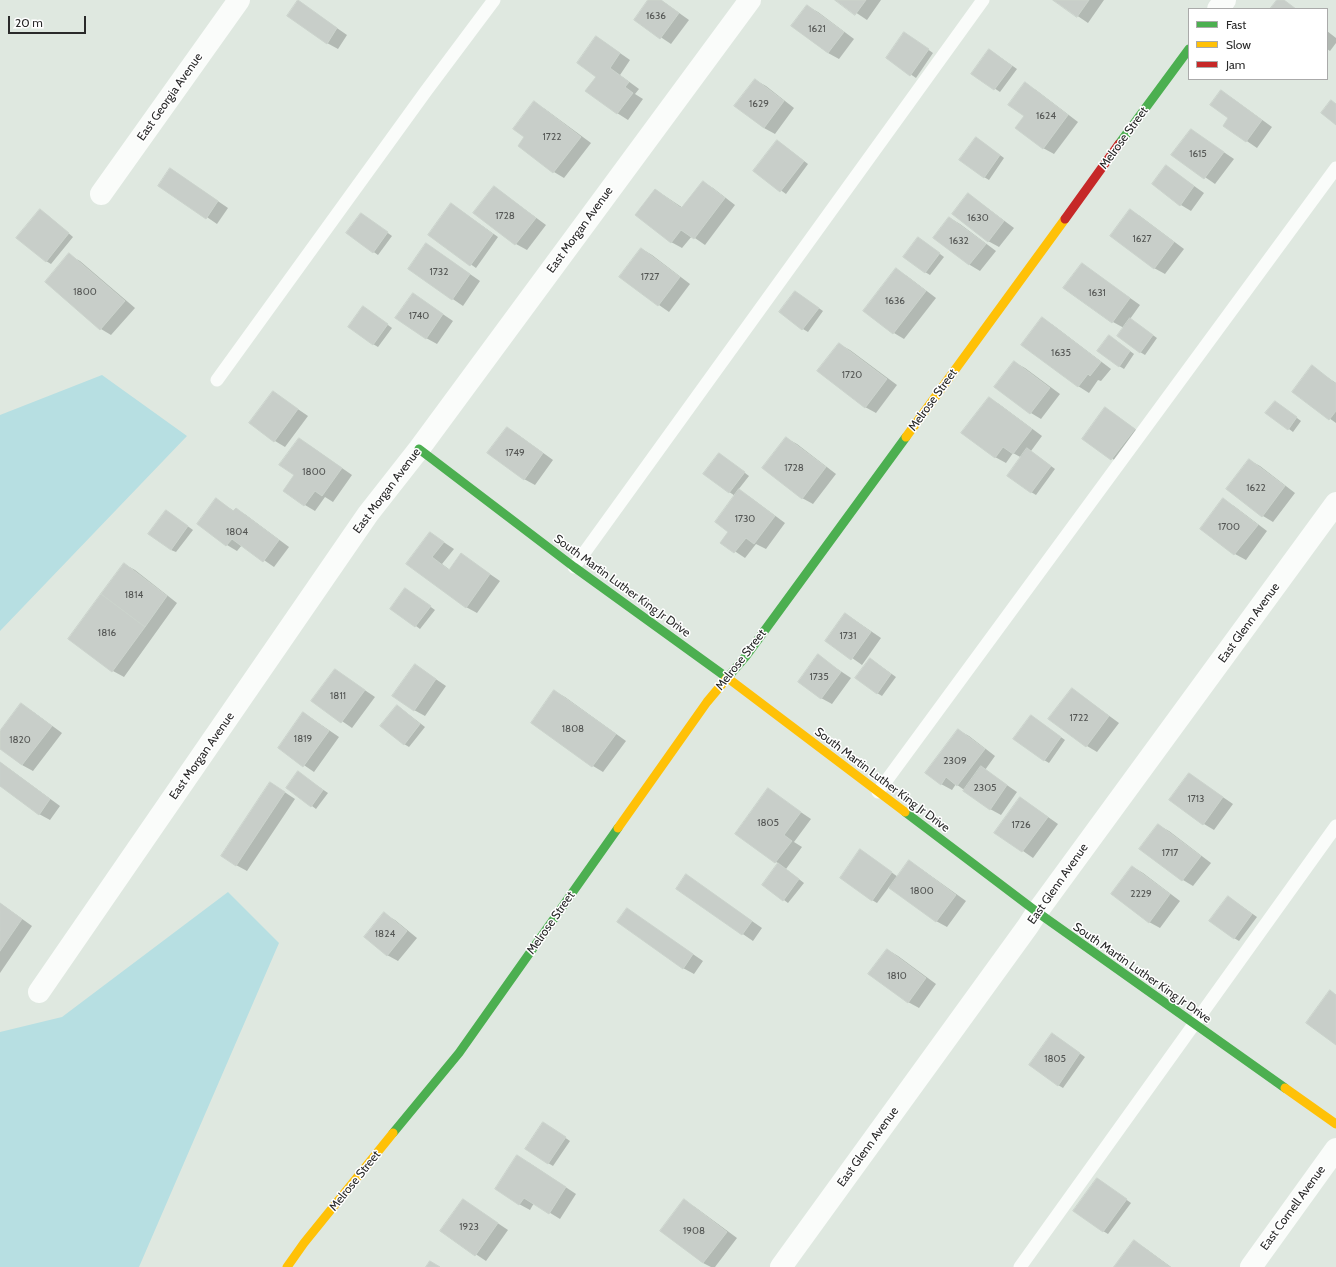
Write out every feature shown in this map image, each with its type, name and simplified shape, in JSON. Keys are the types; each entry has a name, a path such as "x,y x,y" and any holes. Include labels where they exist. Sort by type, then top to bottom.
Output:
{"street":[{"name":"East Georgia Avenue","path":"101,194 239,0"},
{"name":"East Morgan Avenue","path":"39,992 368,514 418,449 750,0"},
{"path":"1219,8 1225,0"},
{"name":"Melrose Street","path":"287,1267 304,1243 458,1054 707,702 746,656 1188,50"},
{"name":"South Martin Luther King Jr Drive","path":"418,449 574,567 728,678 1037,912 1336,1124"},
{"name":"East Glenn Avenue","path":"781,1267 1024,933 1037,912 1336,503"},
{"name":"East Cornell Avenue","path":"1251,1267 1336,1149"}],"lane":[{"path":"217,380 426,91 494,0"},
{"path":"574,567 983,0"},
{"path":"878,792 1336,168"},
{"path":"1020,1267 1336,826"}],"shaded area":[{"path":"102,375 187,436 0,631 0,415"},
{"path":"228,892 279,943 139,1267 0,1267 0,1032 62,1017"}],"building":[{"path":"298,0 337,28 327,44 287,16"},
{"path":"648,0 661,0 679,13 660,39 634,20"},
{"path":"835,0 866,0 855,15"},
{"path":"1053,0 1089,0 1077,17"},
{"path":"1277,0 1284,0 1295,8 1271,8"},
{"path":"807,5 844,32 828,53 791,26"},
{"path":"904,32 929,49 910,76 886,58"},
{"path":"596,36 620,53 610,68 629,82 625,87 633,93 617,114 585,91 596,77 577,63"},
{"path":"989,49 1012,66 994,90 971,74"},
{"path":"755,79 784,101 764,128 734,106"},
{"path":"1025,82 1068,115 1043,149 1015,128 1024,116 1008,105"},
{"path":"1221,90 1262,120 1246,142 1223,126 1228,118 1210,105"},
{"path":"1331,100 1336,104 1336,125 1321,113"},
{"path":"534,101 581,137 553,173 518,146 524,137 513,129"},
{"path":"1191,129 1224,152 1204,179 1171,155"},
{"path":"976,137 1000,155 984,178 959,160"},
{"path":"777,140 804,161 780,192 753,171"},
{"path":"1166,165 1194,186 1180,206 1152,184"},
{"path":"170,168 218,201 206,219 158,186"},
{"path":"703,181 725,198 694,239 681,230 671,243 635,215 655,189 681,208"},
{"path":"494,186 536,218 515,245 473,213"},
{"path":"968,193 1004,221 988,242 952,214"},
{"path":"451,203 493,234 470,266 428,235"},
{"path":"40,209 69,233 46,262 16,238"},
{"path":"1130,209 1174,242 1154,269 1110,236"},
{"path":"361,213 388,232 373,253 346,233"},
{"path":"949,217 986,244 969,265 933,238"},
{"path":"918,237 940,253 925,273 903,257"},
{"path":"426,243 470,274 452,300 408,269"},
{"path":"641,248 680,277 658,306 619,277"},
{"path":"69,253 125,301 100,330 45,282"},
{"path":"1082,263 1130,298 1112,323 1063,288"},
{"path":"896,268 926,291 893,334 863,311"},
{"path":"795,291 819,308 802,330 779,312"},
{"path":"413,293 443,314 426,339 395,318"},
{"path":"363,306 388,324 373,345 348,327"},
{"path":"1042,317 1101,362 1090,376 1088,374 1078,387 1021,345"},
{"path":"1130,318 1153,335 1140,353 1117,336"},
{"path":"1109,335 1130,351 1119,367 1097,351"},
{"path":"839,343 887,379 865,408 817,371"},
{"path":"1014,361 1050,388 1030,414 994,387"},
{"path":"1312,365 1336,384 1336,411 1329,420 1292,392"},
{"path":"273,391 298,409 274,442 249,423"},
{"path":"989,397 1032,429 1013,454 1003,447 995,458 961,433"},
{"path":"1275,401 1297,417 1288,430 1265,413"},
{"path":"1105,407 1135,429 1111,460 1082,439"},
{"path":"507,427 543,453 524,480 487,453"},
{"path":"786,437 826,467 802,499 762,468"},
{"path":"299,438 342,468 322,496 315,491 304,506 283,491 294,475 279,465"},
{"path":"1027,448 1051,466 1031,493 1007,476"},
{"path":"719,453 745,472 729,493 703,474"},
{"path":"1249,459 1285,486 1262,517 1226,489"},
{"path":"739,489 775,516 754,544 746,538 734,553 720,543 728,532 715,522"},
{"path":"216,498 233,511 236,508 279,540 263,562 232,539 226,546 197,524"},
{"path":"1223,498 1258,525 1234,555 1200,529"},
{"path":"166,510 188,526 171,550 148,534"},
{"path":"430,532 444,542 432,557 449,570 461,553 490,574 466,608 406,564"},
{"path":"124,563 167,596 145,627 101,594"},
{"path":"405,588 431,606 415,627 390,609"},
{"path":"101,594 145,627 112,672 68,639"},
{"path":"845,613 871,632 851,660 825,641"},
{"path":"818,654 841,672 821,699 798,682"},
{"path":"870,658 891,674 877,694 855,678"},
{"path":"415,664 436,679 414,711 392,696"},
{"path":"335,669 365,690 341,723 311,701"},
{"path":"1072,688 1109,716 1086,747 1048,719"},
{"path":"554,690 616,734 592,767 531,723"},
{"path":"21,703 52,726 22,765 0,749 0,731"},
{"path":"397,705 420,724 404,745 380,726"},
{"path":"303,712 329,731 303,767 278,748"},
{"path":"1031,715 1061,737 1044,761 1013,739"},
{"path":"958,729 985,749 957,786 946,777 941,785 925,773"},
{"path":"0,762 50,799 39,815 0,786"},
{"path":"981,766 1007,785 990,810 963,791"},
{"path":"298,771 323,790 311,807 286,788"},
{"path":"1189,773 1223,797 1203,825 1169,800"},
{"path":"270,782 285,792 236,866 221,856"},
{"path":"768,788 801,812 784,835 792,841 775,863 735,834"},
{"path":"1020,797 1048,817 1022,852 994,833"},
{"path":"1158,824 1201,856 1182,881 1139,849"},
{"path":"860,849 892,872 872,901 840,878"},
{"path":"909,860 956,895 936,922 889,888"},
{"path":"778,863 799,879 783,901 762,885"},
{"path":"1132,866 1170,894 1149,923 1111,894"},
{"path":"686,874 752,921 742,935 676,889"},
{"path":"1228,896 1252,914 1234,939 1209,921"},
{"path":"0,903 22,919 0,951"},
{"path":"627,908 693,954 683,969 617,922"},
{"path":"384,912 407,931 387,956 364,937"},
{"path":"887,949 926,978 908,1003 868,974"},
{"path":"1330,990 1336,995 1336,1045 1306,1023"},
{"path":"1052,1033 1080,1053 1058,1086 1029,1065"},
{"path":"543,1122 566,1137 548,1164 525,1149"},
{"path":"517,1155 566,1187 549,1214 524,1198 519,1205 495,1189"},
{"path":"1097,1178 1127,1199 1103,1232 1073,1211"},
{"path":"463,1199 498,1223 475,1256 440,1231"},
{"path":"684,1199 727,1232 703,1263 660,1231"},
{"path":"1134,1240 1170,1267 1114,1267"},
{"path":"430,1261 440,1267 426,1267"}],"traffic: fast":[{"path":"1119,144 1188,50"},
{"path":"728,677 746,656 906,437"},
{"path":"419,449 574,567 729,679"},
{"path":"905,812 1037,912 1285,1088"},
{"path":"393,1133 459,1053 618,828"}],"traffic: slow":[{"path":"906,437 1065,219"},
{"path":"618,828 707,702 728,677"},
{"path":"729,679 905,812"},
{"path":"1285,1088 1336,1124"},
{"path":"287,1267 304,1243 393,1133"}],"traffic: jam":[{"path":"1065,219 1119,144"}]}
